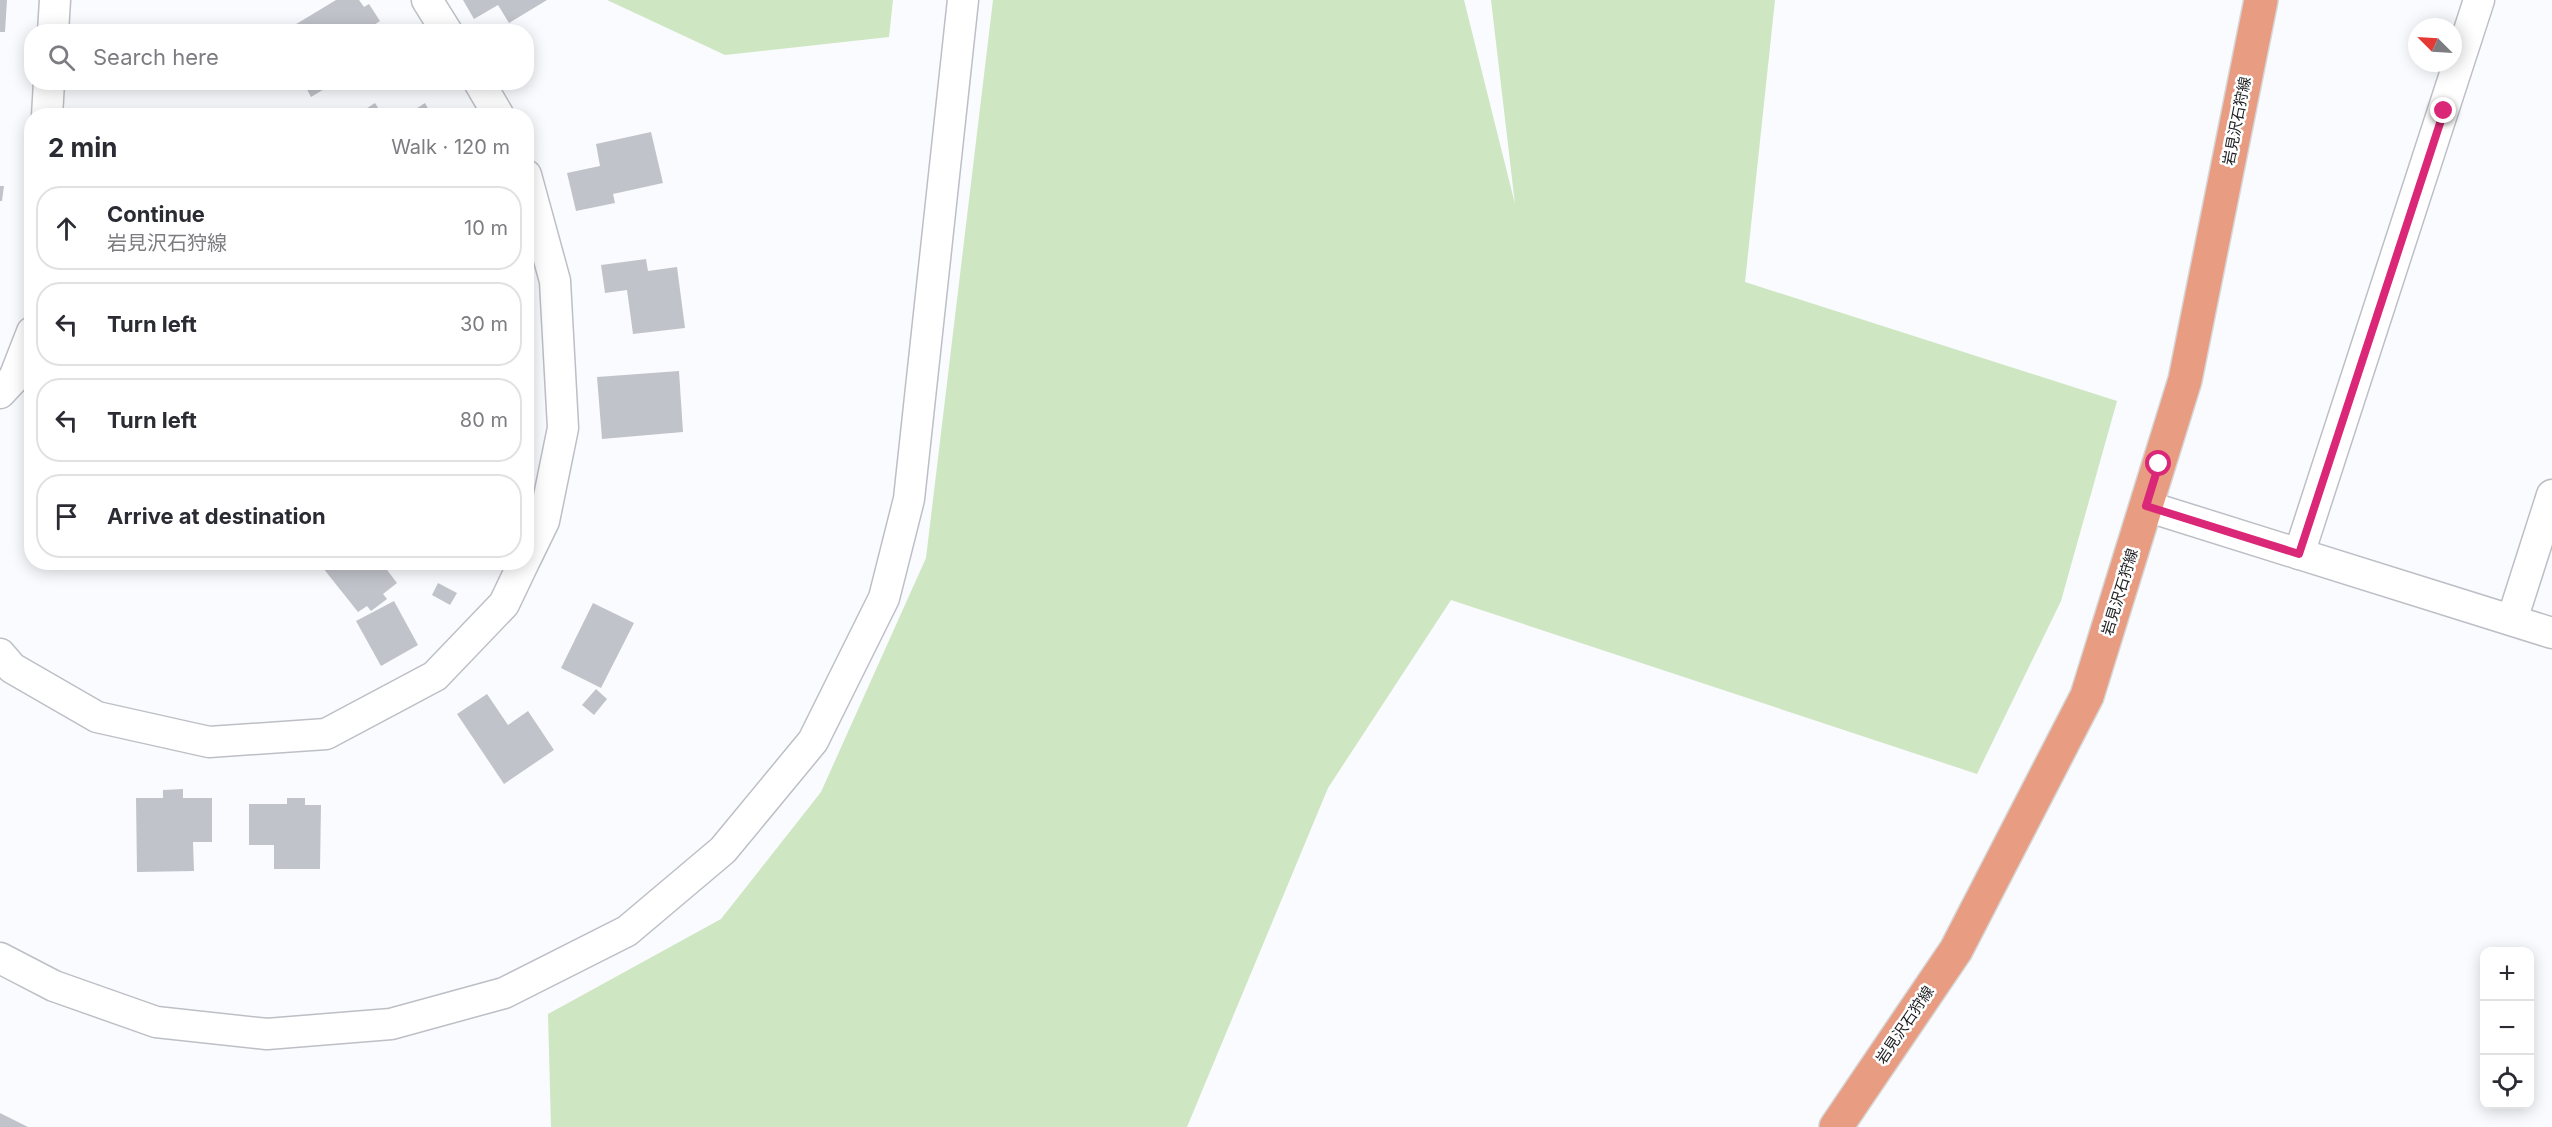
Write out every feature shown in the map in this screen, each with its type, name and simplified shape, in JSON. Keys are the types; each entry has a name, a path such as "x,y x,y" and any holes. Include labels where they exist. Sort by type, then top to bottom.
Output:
{"main road":[{"name":"岩見沢石狩線","path":"1836,1127 1956,950 2087,696 2185,380 2261,0"}],"street":[{"path":"54,24 55,0"},
{"path":"427,0 442,24"},
{"path":"0,958 54,986 156,1022 267,1035 391,1024 504,993 627,931 723,850 813,741 884,598 909,499 963,0"},
{"path":"2299,554 2480,0"},
{"path":"48,108 49,90"},
{"path":"484,90 495,108"},
{"path":"534,204 555,281 563,428 544,521 534,542"},
{"path":"0,393 14,378 24,352"},
{"path":"2512,620 2552,495"},
{"path":"2146,506 2552,633"},
{"path":"0,654 12,668 98,717 209,742 326,734 435,676 504,604 520,570"}],"green space":[{"path":"607,0 893,0 889,37 725,55"},
{"path":"993,0 1464,0 1515,204 1491,0 1775,0 1745,282 2117,401 2061,601 1977,774 1451,600 1328,788 1187,1127 551,1127 548,1014 721,919 821,792 926,558"}],"building":[{"path":"0,0 7,0 5,32 0,32"},
{"path":"336,0 359,0 364,7 369,4 380,21 376,24 296,24"},
{"path":"463,0 547,0 509,23 498,5 474,19"},
{"path":"307,90 323,90 311,97"},
{"path":"375,103 378,108 367,108"},
{"path":"425,103 428,108 417,108"},
{"path":"651,132 663,183 613,194 615,203 576,211 567,173 600,166 596,144"},
{"path":"0,186 4,186 2,201 0,201"},
{"path":"646,259 648,271 677,267 685,328 633,334 627,290 605,293 601,265"},
{"path":"679,371 683,432 602,439 597,377"},
{"path":"325,570 387,570 397,583 383,594 387,599 371,611 367,606 358,612"},
{"path":"438,583 457,593 450,605 432,595"},
{"path":"394,601 418,645 381,666 356,621"},
{"path":"593,603 634,623 601,688 561,668"},
{"path":"596,689 607,699 594,715 582,705"},
{"path":"487,694 508,725 528,711 554,750 504,784 457,714"},
{"path":"183,789 183,798 212,798 212,842 193,842 194,871 137,872 136,798 163,798 163,790"},
{"path":"287,798 305,798 305,805 321,805 320,869 274,869 274,845 249,845 249,804 287,804"},
{"path":"0,1113 28,1127 0,1127"}],"route":[{"path":"2159,464 2146,506 2299,554 2444,111"}]}
